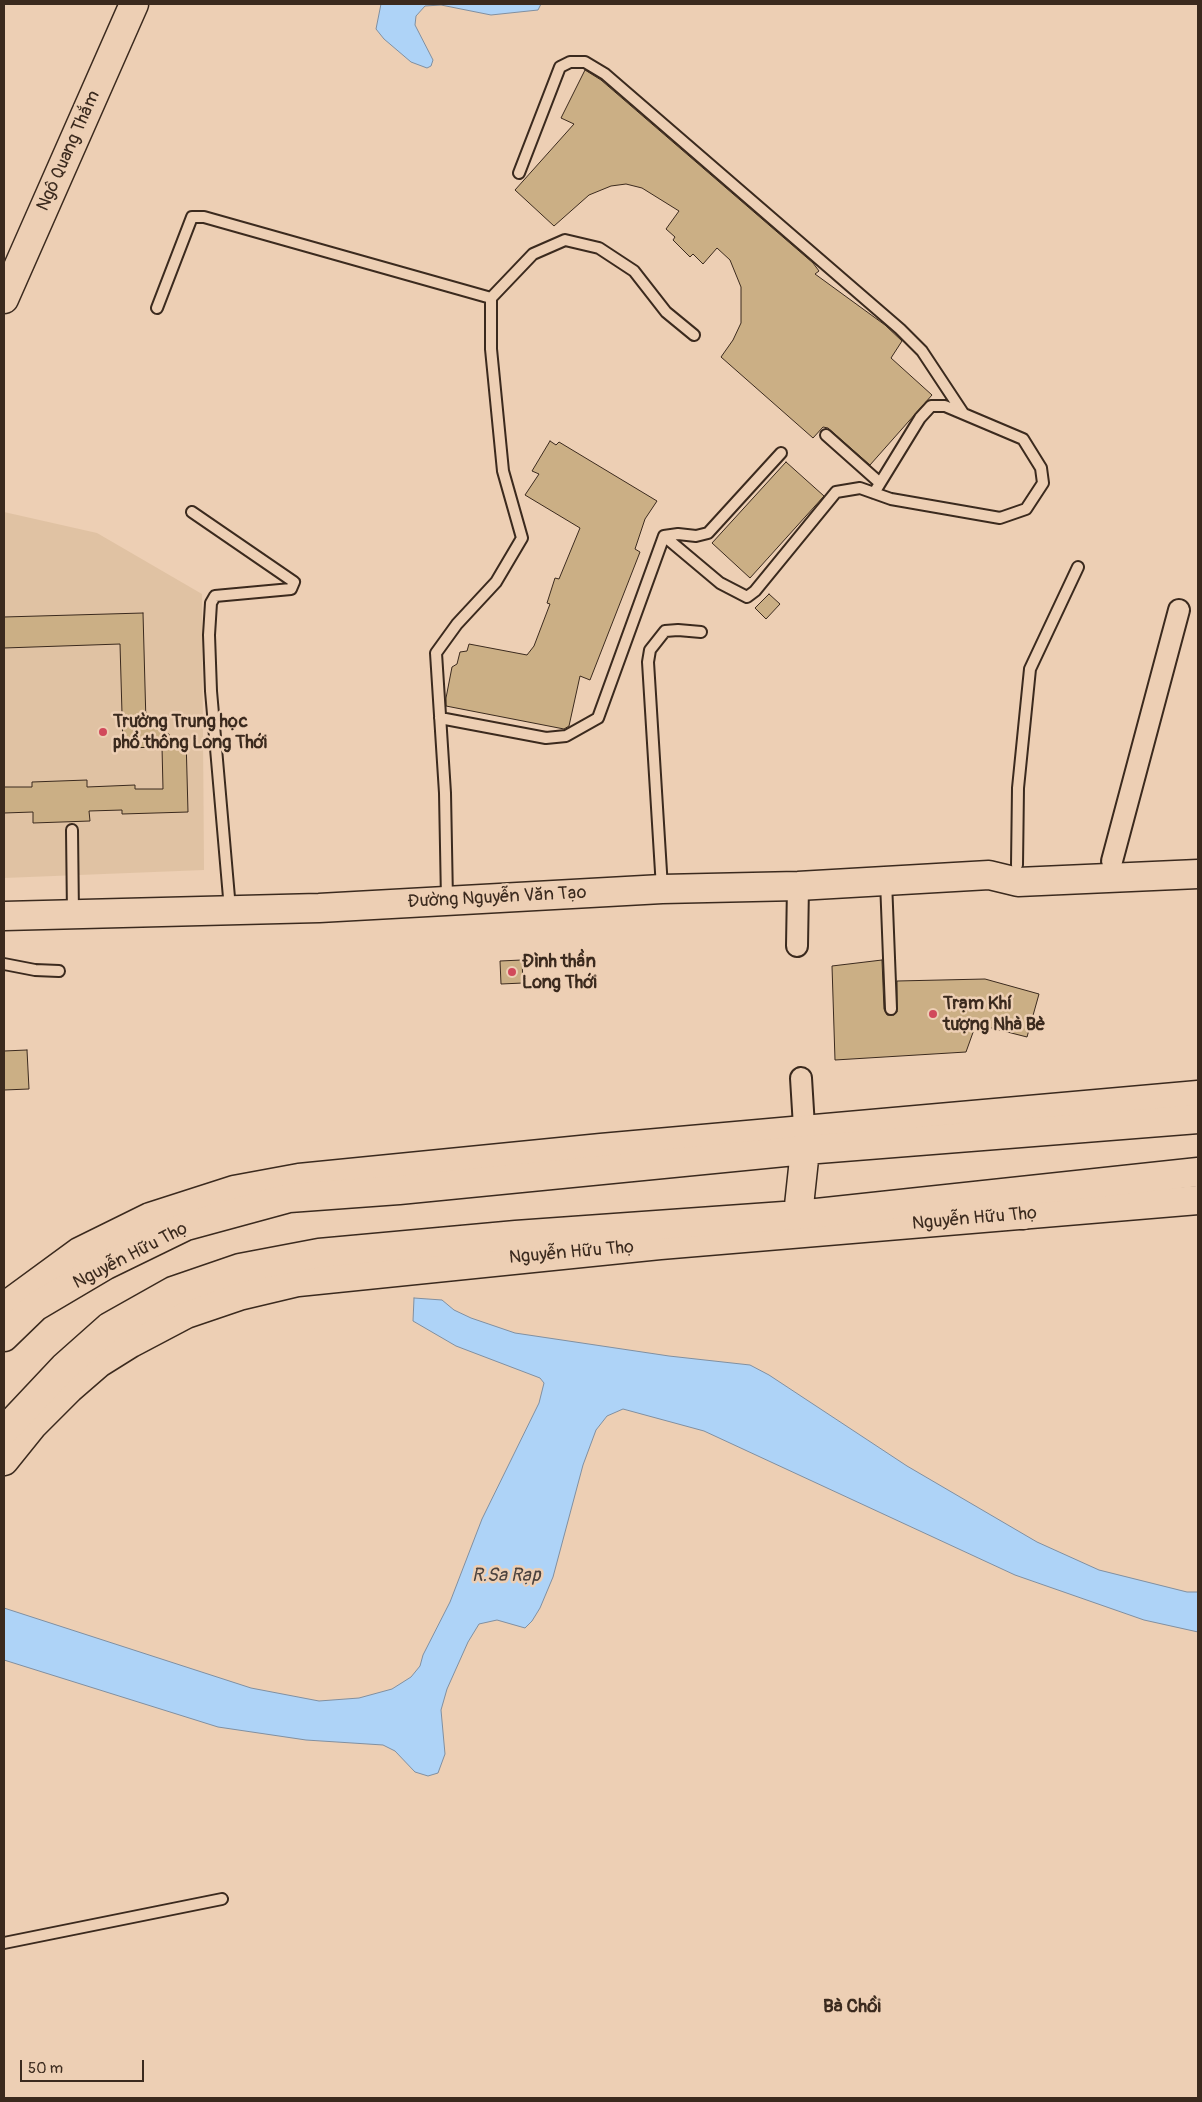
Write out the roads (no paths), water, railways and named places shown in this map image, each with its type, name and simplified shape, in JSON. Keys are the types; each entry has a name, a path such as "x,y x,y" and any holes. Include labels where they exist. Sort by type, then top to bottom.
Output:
{"main road":[{"name":"Ngô Quang Thắm","path":"6,286 134,4"},
{"name":"Đường Nguyễn Văn Tạo","path":"989,875 1017,865 1198,858"},
{"name":"Đường Nguyễn Văn Tạo","path":"4,916 230,910 447,901 662,889 798,886 989,875 1018,882 1198,874"},
{"name":"Nguyễn Hữu Thọ","path":"4,1307 78,1252 150,1217 234,1190 299,1178 349,1172 699,1150 805,1140 1198,1095"},
{"name":"Nguyễn Hữu Thọ","path":"805,1140 1198,1118"},
{"path":"798,1215 805,1140"},
{"name":"Nguyễn Hữu Thọ","path":"4,1337 35,1307 106,1265 186,1226 289,1198 399,1190 699,1150"},
{"name":"Nguyễn Hữu Thọ","path":"4,1431 64,1367 109,1327 173,1291 240,1268 319,1253 516,1247 1023,1203 1198,1172"},
{"name":"Nguyễn Hữu Thọ","path":"4,1461 33,1424 99,1363 186,1314 239,1296 298,1282 516,1247 798,1215 1023,1203 1198,1200"}],"street":[{"path":"1112,861 1179,610"},
{"path":"797,946 798,886"},
{"path":"801,1078 805,1140"}],"lane":[{"path":"519,173 560,67 570,62 585,62 605,74 900,329 922,351 963,413"},
{"path":"157,308 192,217 204,217 491,298"},
{"path":"447,901 445,793 436,653 457,624 496,582 522,538 503,471 491,349 491,298 533,254 565,240 599,248 634,270 666,312 694,335"},
{"path":"664,536 720,583 747,597 755,591 836,492 860,488 874,493 891,499 1000,518 1026,509 1043,483 1042,468 1023,439 945,406 931,406 920,418 874,493"},
{"path":"826,435 880,483"},
{"path":"664,536 708,534 781,453"},
{"path":"192,512 294,582 291,589 215,596 211,603 209,635 211,691 230,910"},
{"path":"440,718 546,738 566,736 598,718 664,536"},
{"path":"1017,865 1018,788 1030,669 1078,566"},
{"path":"662,889 648,662 650,650 665,631 701,632"},
{"path":"72,830 73,914"},
{"path":"886,880 891,1009"},
{"path":"4,964 35,970 59,971"},
{"path":"4,1943 222,1899"}],"water":[{"path":"381,4 541,4 538,10 491,15 441,5 425,6 416,16 415,25 433,60 431,66 427,68 411,62 384,39 376,29"},
{"name":"R.Sa Rạp","path":"414,1298 442,1300 454,1310 471,1318 515,1333 669,1356 750,1365 769,1375 907,1466 1037,1542 1099,1570 1187,1592 1198,1592 1198,1632 1144,1620 1015,1575 704,1431 623,1409 607,1416 596,1430 583,1465 553,1577 540,1608 532,1621 525,1628 497,1620 479,1624 468,1642 447,1689 441,1710 445,1754 438,1773 428,1776 415,1772 395,1751 383,1745 306,1740 218,1727 4,1660 4,1608 251,1688 319,1701 359,1698 392,1689 411,1677 420,1666 423,1655 450,1602 482,1519 539,1403 544,1383 540,1378 456,1346 413,1321"}],"place":[{"name":"Trường Trung học phổ thông Long Thới","path":"103,732"},
{"name":"Đình thần Long Thới","path":"512,972"},
{"name":"Trạm Khí tượng Nhà Bè","path":"933,1014"}],"district":[{"name":"Bà Chồi","path":"852,2007"}]}
